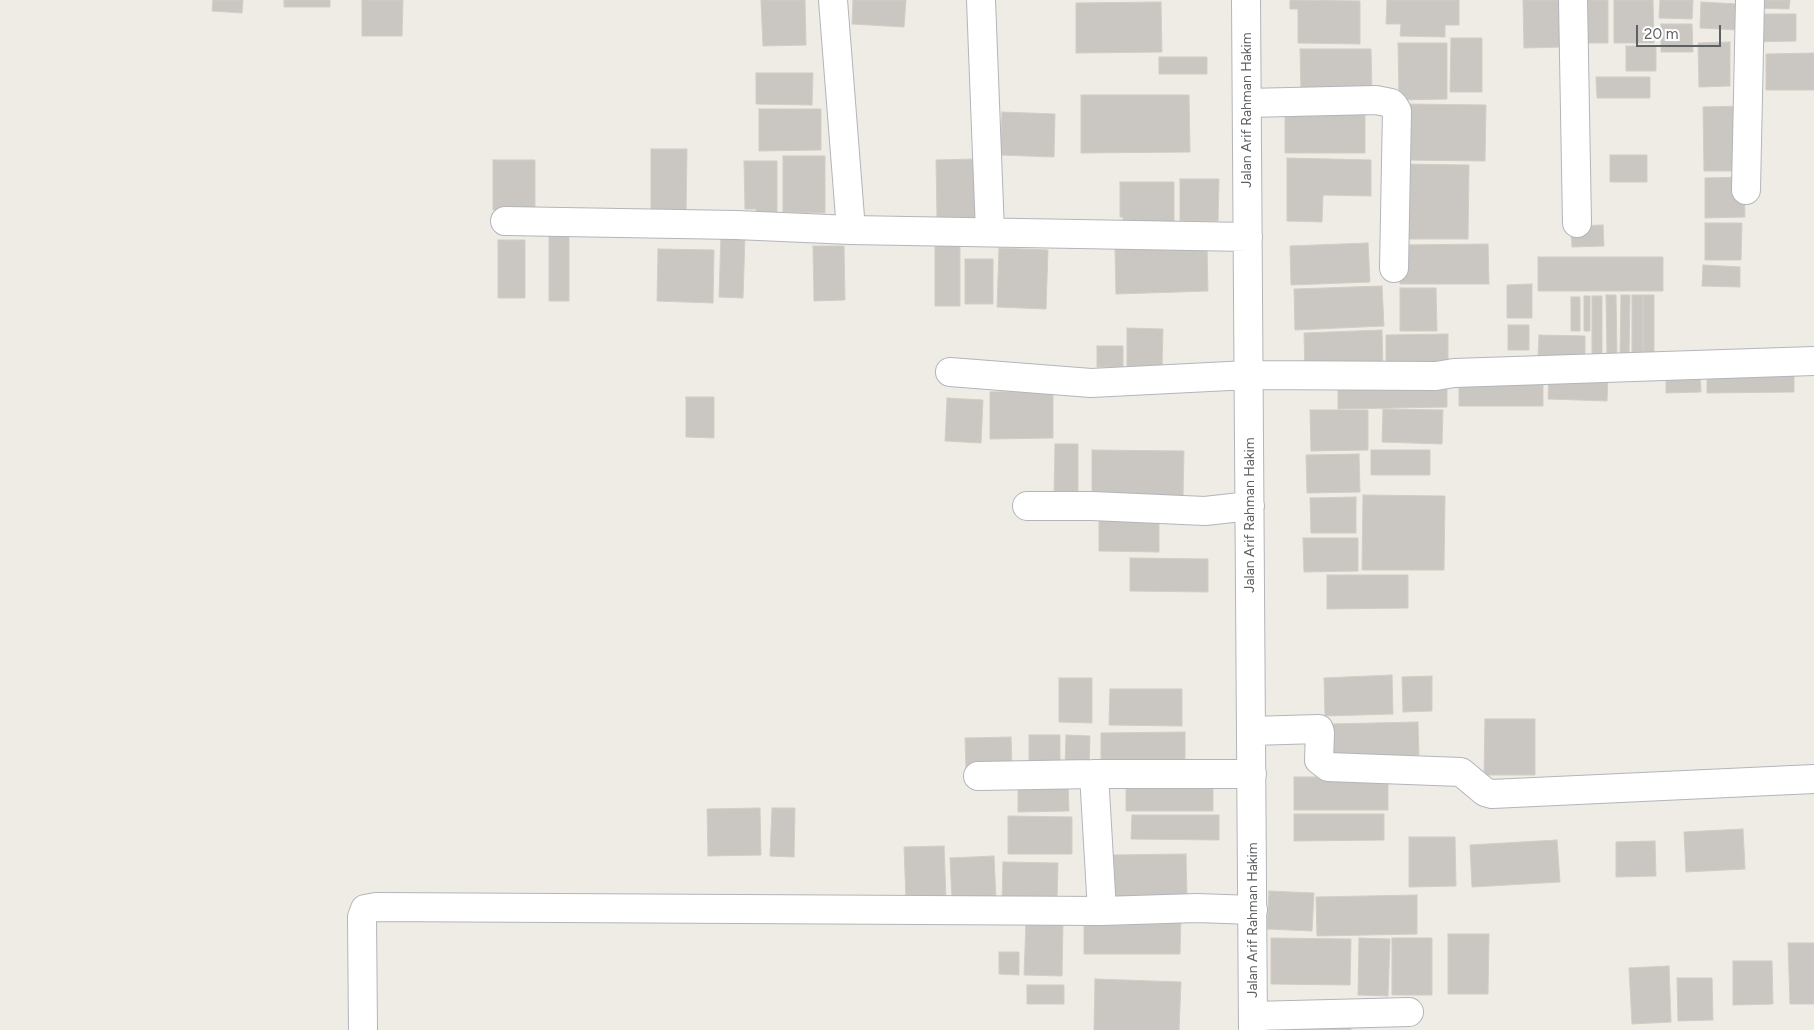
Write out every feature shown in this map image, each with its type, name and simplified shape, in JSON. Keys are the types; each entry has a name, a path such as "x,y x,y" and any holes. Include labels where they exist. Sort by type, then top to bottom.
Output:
{"street":[{"path":"833,0 851,230"},
{"path":"981,0 990,232"},
{"name":"Jalan Arif Rahman Hakim","path":"1246,0 1253,1023"},
{"path":"1573,0 1576,223"},
{"path":"1746,190 1750,0"},
{"path":"1247,102 1376,100 1391,103 1394,106 1397,111 1394,268"},
{"path":"505,221 736,225 851,230 1248,237"},
{"path":"950,372 1091,382 1249,375 1436,376 1454,373 1814,361"},
{"path":"1027,506 1092,506 1205,511 1250,506"},
{"path":"1251,731 1315,728 1320,733 1319,760 1328,767 1461,772 1485,792 1492,794 1814,779"},
{"path":"1094,774 1102,911"},
{"path":"978,776 1252,774"},
{"path":"363,1030 362,916 365,909 376,907 1102,911 1197,908 1253,910"},
{"path":"1253,1023 1409,1012"}],"building":[{"path":"213,0 243,0 242,13 212,11"},
{"path":"284,0 330,0 330,7 284,7"},
{"path":"362,0 403,0 402,36 362,36"},
{"path":"761,0 805,0 806,45 763,46"},
{"path":"853,0 906,0 904,27 852,24"},
{"path":"1290,0 1360,1 1360,44 1298,43 1298,9 1290,9"},
{"path":"1387,0 1459,0 1459,25 1445,25 1445,37 1400,36 1401,24 1386,24"},
{"path":"1523,0 1563,0 1563,47 1524,48"},
{"path":"1582,0 1608,0 1608,43 1582,43"},
{"path":"1614,0 1653,0 1654,43 1614,43"},
{"path":"1660,0 1693,0 1692,19 1659,18"},
{"path":"1754,0 1790,0 1789,9 1754,8"},
{"path":"1161,2 1162,52 1076,53 1076,3"},
{"path":"1701,2 1738,4 1737,30 1700,28"},
{"path":"1752,14 1796,14 1796,41 1752,42"},
{"path":"1661,24 1692,24 1693,52 1661,52"},
{"path":"1451,38 1482,38 1482,92 1450,92"},
{"path":"1730,42 1730,86 1699,87 1698,43"},
{"path":"1398,43 1447,43 1447,99 1399,100"},
{"path":"1626,46 1656,46 1656,71 1626,71"},
{"path":"1300,49 1371,49 1372,93 1301,93"},
{"path":"1814,53 1814,90 1766,90 1766,54"},
{"path":"1159,57 1207,57 1207,74 1159,74"},
{"path":"756,73 813,73 812,105 756,104"},
{"path":"1596,77 1650,77 1650,98 1597,98"},
{"path":"1081,95 1189,95 1190,152 1081,153"},
{"path":"1405,104 1486,105 1485,161 1404,160"},
{"path":"1740,106 1741,171 1704,171 1703,107"},
{"path":"759,109 821,109 821,150 759,151"},
{"path":"1285,110 1365,110 1365,153 1285,153"},
{"path":"1002,112 1055,114 1054,157 1000,155"},
{"path":"651,149 687,149 686,216 651,216"},
{"path":"1610,155 1647,155 1647,182 1610,182"},
{"path":"783,156 825,156 825,213 783,212"},
{"path":"1287,158 1371,160 1371,196 1323,195 1322,222 1287,221"},
{"path":"974,159 975,218 937,218 936,160"},
{"path":"493,160 535,160 535,210 493,210"},
{"path":"744,161 777,161 777,215 757,215 756,209 745,209"},
{"path":"1400,164 1469,165 1468,239 1400,239"},
{"path":"1744,177 1745,217 1705,218 1705,178"},
{"path":"1180,179 1219,179 1218,221 1180,221"},
{"path":"1120,182 1174,182 1174,223 1123,223 1123,217 1120,217"},
{"path":"1705,223 1742,223 1741,260 1705,260"},
{"path":"1603,225 1604,246 1572,247 1571,226"},
{"path":"721,234 745,235 743,298 719,297"},
{"path":"549,236 569,236 569,301 549,301"},
{"path":"498,240 525,240 525,298 498,298"},
{"path":"1368,243 1370,282 1291,285 1290,246"},
{"path":"935,244 960,244 960,306 935,306"},
{"path":"1488,244 1489,284 1400,284 1400,245"},
{"path":"813,246 844,246 845,300 814,301"},
{"path":"1207,246 1208,291 1116,294 1115,249"},
{"path":"999,248 1048,250 1046,309 997,307"},
{"path":"658,249 714,250 713,303 657,301"},
{"path":"1538,257 1663,257 1663,291 1538,291"},
{"path":"965,259 993,259 993,304 965,304"},
{"path":"1703,265 1740,267 1740,287 1702,286"},
{"path":"1532,284 1532,318 1507,318 1507,285"},
{"path":"1382,286 1384,326 1295,330 1294,289"},
{"path":"1400,288 1436,288 1437,331 1400,331"},
{"path":"1606,295 1616,295 1617,356 1607,356"},
{"path":"1621,295 1630,295 1629,356 1620,356"},
{"path":"1632,295 1643,295 1643,355 1632,355"},
{"path":"1643,295 1654,295 1654,355 1643,355"},
{"path":"1584,296 1590,296 1590,331 1584,331"},
{"path":"1592,296 1602,296 1602,360 1592,360"},
{"path":"1571,297 1580,297 1580,331 1571,331"},
{"path":"1508,325 1529,325 1529,350 1508,350"},
{"path":"1127,328 1163,329 1162,368 1127,367"},
{"path":"1382,330 1383,369 1305,372 1304,333"},
{"path":"1448,334 1448,372 1386,373 1386,335"},
{"path":"1539,335 1585,336 1585,357 1538,356"},
{"path":"1097,346 1123,346 1123,367 1097,367"},
{"path":"1700,367 1701,392 1666,393 1666,368"},
{"path":"1707,369 1794,369 1794,392 1707,393"},
{"path":"1549,372 1608,373 1607,401 1548,399"},
{"path":"1459,375 1543,375 1543,406 1459,406"},
{"path":"1447,381 1447,407 1338,409 1338,383"},
{"path":"1053,391 1053,438 990,439 990,392"},
{"path":"686,397 714,397 714,438 686,437"},
{"path":"947,398 983,400 981,443 945,441"},
{"path":"1383,409 1443,410 1442,444 1382,442"},
{"path":"1310,410 1368,410 1368,450 1311,451"},
{"path":"1055,444 1078,444 1078,496 1054,496"},
{"path":"1092,450 1184,451 1183,496 1092,496"},
{"path":"1371,450 1430,450 1430,475 1371,475"},
{"path":"1359,454 1360,492 1307,493 1306,455"},
{"path":"1363,495 1445,496 1444,570 1362,570"},
{"path":"1356,497 1356,533 1311,533 1310,498"},
{"path":"1099,518 1159,519 1159,552 1099,551"},
{"path":"1303,538 1358,538 1358,571 1304,572"},
{"path":"1130,558 1208,559 1208,592 1130,591"},
{"path":"1327,575 1408,575 1408,608 1327,609"},
{"path":"1392,675 1393,714 1325,716 1324,678"},
{"path":"1432,676 1432,711 1403,712 1402,677"},
{"path":"1059,678 1092,678 1092,723 1059,722"},
{"path":"1110,689 1182,689 1182,726 1109,725"},
{"path":"1485,719 1535,719 1535,775 1484,775"},
{"path":"1418,722 1419,755 1332,757 1331,724"},
{"path":"1185,732 1185,770 1101,771 1101,733"},
{"path":"1029,735 1060,735 1060,768 1029,768"},
{"path":"1066,735 1090,736 1089,767 1065,767"},
{"path":"1011,737 1012,767 966,768 965,738"},
{"path":"1213,776 1213,811 1126,811 1126,777"},
{"path":"1294,777 1388,777 1388,810 1294,810"},
{"path":"1068,781 1069,811 1018,812 1018,782"},
{"path":"760,808 761,855 708,856 707,809"},
{"path":"772,808 795,808 794,857 770,856"},
{"path":"1294,814 1384,814 1384,840 1294,841"},
{"path":"1132,815 1219,815 1219,840 1131,839"},
{"path":"1008,816 1072,817 1072,854 1008,854"},
{"path":"1743,829 1745,869 1686,872 1684,832"},
{"path":"1409,837 1455,837 1456,886 1409,887"},
{"path":"1557,840 1560,882 1472,887 1470,845"},
{"path":"1655,841 1656,876 1616,877 1616,842"},
{"path":"944,846 946,898 906,899 904,847"},
{"path":"1186,854 1187,899 1112,900 1112,855"},
{"path":"994,856 996,899 952,900 950,858"},
{"path":"1003,862 1058,863 1057,903 1002,902"},
{"path":"1269,891 1314,893 1312,931 1267,929"},
{"path":"1417,895 1417,934 1317,936 1316,897"},
{"path":"1084,915 1181,916 1180,954 1084,954"},
{"path":"1026,921 1063,922 1062,976 1024,975"},
{"path":"1448,934 1489,934 1488,994 1448,994"},
{"path":"1271,938 1351,939 1350,985 1271,984"},
{"path":"1359,938 1390,939 1388,996 1358,995"},
{"path":"1392,938 1432,938 1432,995 1392,995"},
{"path":"1788,943 1814,943 1814,1004 1790,1004"},
{"path":"999,952 1019,952 1019,975 999,974"},
{"path":"1733,961 1772,961 1773,1004 1733,1005"},
{"path":"1669,966 1671,1022 1632,1024 1629,968"},
{"path":"1677,978 1712,978 1713,1020 1678,1021"},
{"path":"1095,979 1181,982 1179,1030 1094,1030"},
{"path":"1027,985 1064,985 1064,1004 1027,1004"},
{"path":"1290,1022 1351,1022 1351,1030 1290,1030"}]}
